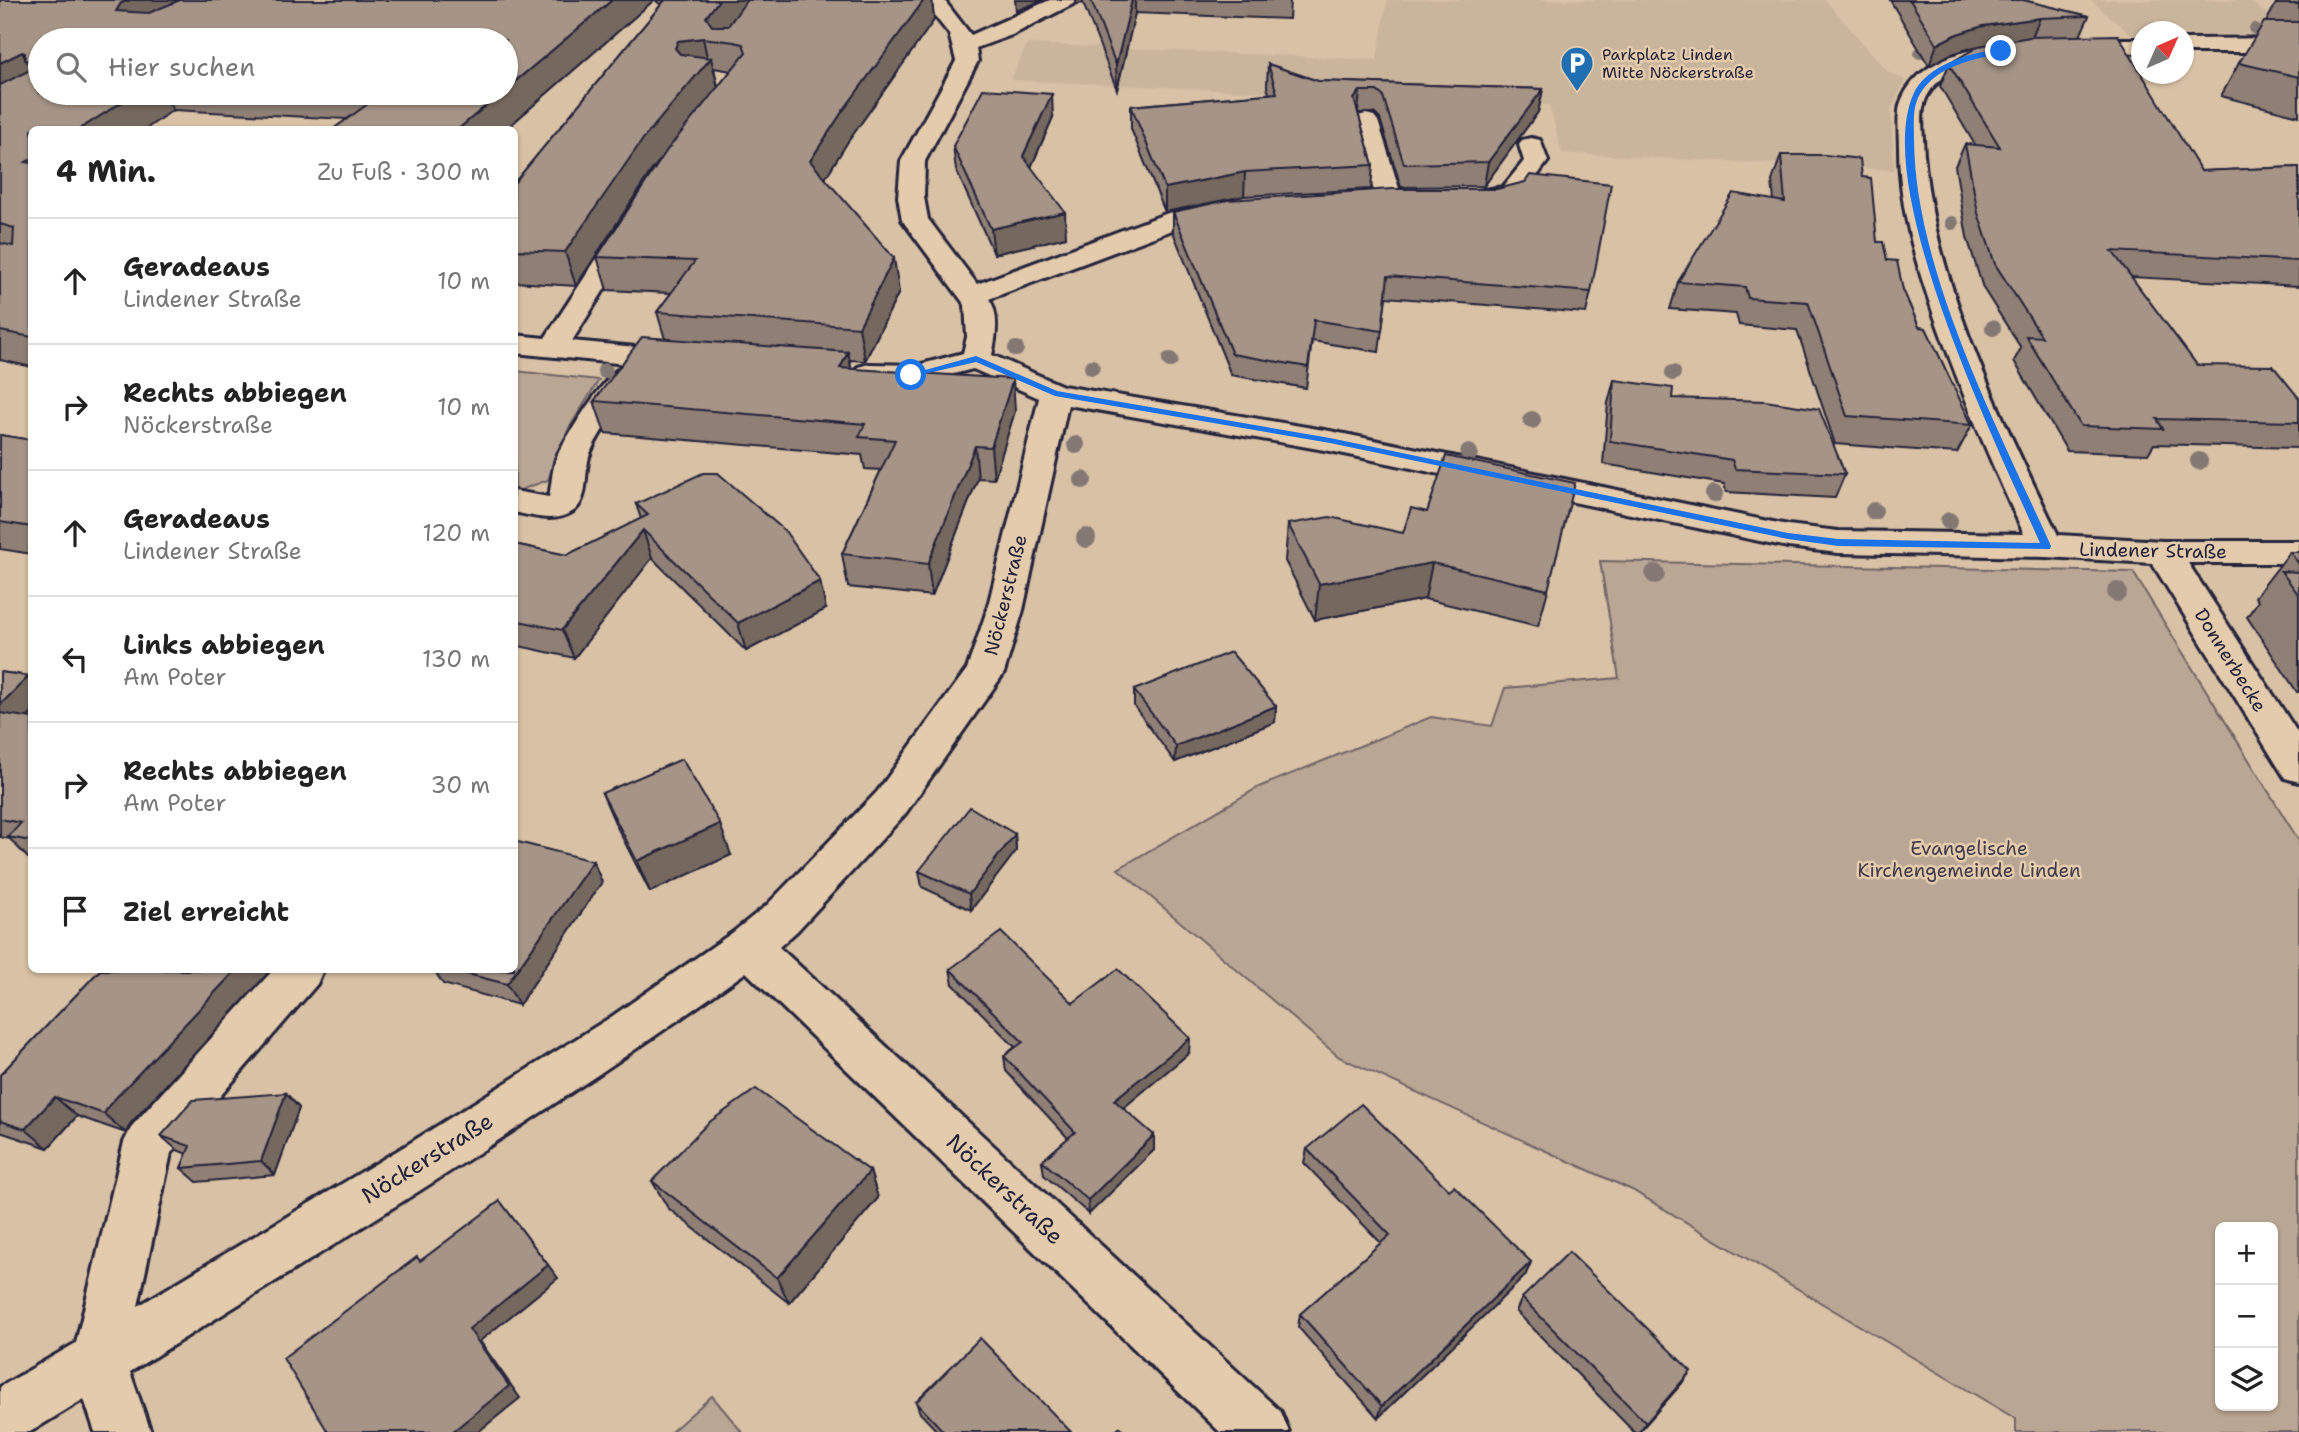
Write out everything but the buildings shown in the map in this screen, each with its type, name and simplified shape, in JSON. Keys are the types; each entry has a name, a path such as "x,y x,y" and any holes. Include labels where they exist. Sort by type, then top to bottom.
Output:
{"street":[{"path":"966,44 1004,30 1066,0"},
{"path":"931,8 960,32 966,44 967,61 913,161 911,197 915,220 979,305 982,327 976,359"},
{"path":"2194,46 2299,45"},
{"path":"2046,546 1978,393 1934,275 1910,180 1910,115 1913,102 1924,85 1937,73 1963,59 2032,48 2131,46"},
{"path":"1366,121 1387,199"},
{"path":"1444,198 1493,198 1511,194 1536,162 1531,145"},
{"path":"973,295 1177,219 1251,206"},
{"path":"553,348 640,212"},
{"path":"518,344 702,361"},
{"path":"518,502 548,508 561,505 565,501 573,456 606,403 642,356"},
{"path":"846,372 918,374 976,359 1055,394"},
{"name":"Lindener Straße","path":"1055,394 1330,441 1788,536 1838,542 2046,546 2163,552 2299,552"},
{"name":"Nöckerstraße","path":"0,1418 428,1158 615,1039 748,946 782,918 891,803 985,673 1005,610 1055,394"},
{"name":"Donnerbecke","path":"2163,552 2299,767"},
{"name":"Nöckerstraße","path":"748,946 1261,1432"},
{"path":"123,1432 99,1360 149,1142 298,973"}],"shaded area":[{"name":"Parkplatz Linden Mitte Nöckerstraße","path":"1387,0 1825,0 1889,73 1905,80 1891,109 1894,170 1562,153 1549,105 1011,80 1027,44 1377,60"},
{"path":"2091,0 2248,0 2291,33 2194,35 2194,21 2131,21 2130,34"}],"green space":[{"path":"518,371 599,380 569,428 548,480 518,491"},
{"name":"Evangelische Kirchengemeinde Linden","path":"1600,561 2133,572 2299,841 2299,1432 2016,1432 2016,1419 1632,1190 1339,1057 1118,869 1259,787 1431,717 1492,726 1505,688 1619,678"},
{"path":"712,1396 742,1432 671,1432"}],"place":[{"name":"Parkplatz Linden Mitte Nöckerstraße","path":"1577,93"}],"route":[{"path":"911,375 976,359 1055,394 1330,441 1788,536 1838,542 2046,546 1978,393 1934,275 1910,180 1910,115 1917,93 1929,79 1948,66 1982,54 2001,51"}]}
